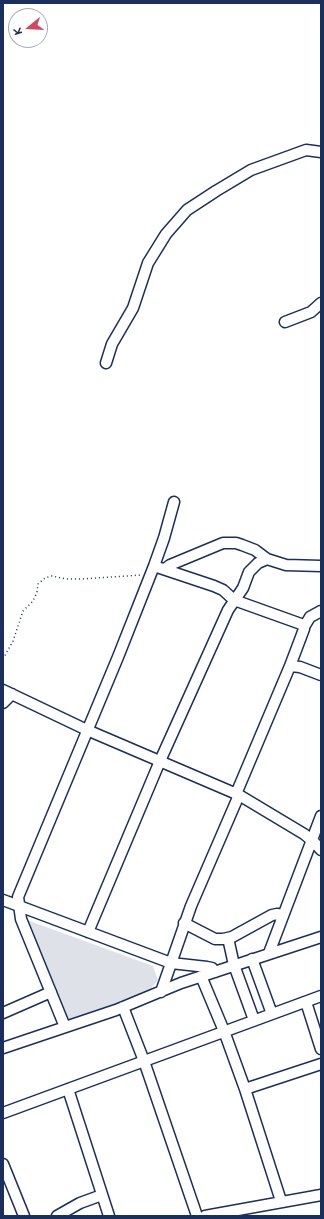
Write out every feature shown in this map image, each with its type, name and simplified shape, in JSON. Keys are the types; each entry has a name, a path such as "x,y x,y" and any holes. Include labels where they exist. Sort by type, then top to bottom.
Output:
{"street":[{"path":"106,363 112,344 133,308 148,263 166,234 188,210 251,170 306,150 321,152"},
{"path":"285,322 311,312 321,303"},
{"path":"65,1027 21,919 18,906 18,897 118,657 154,566 174,502"},
{"path":"165,569 170,565 223,543 236,543 249,547 256,550 267,559 286,565 321,566"},
{"path":"88,932 160,761 228,610 243,588 245,580 252,569 258,563 267,559"},
{"path":"154,566 214,586 223,590 234,600 301,624 304,627"},
{"path":"161,992 190,906 238,795 290,666 304,627 310,617 321,611"},
{"path":"290,666 300,667 321,675"},
{"path":"3,702 8,692 87,730 238,795 304,834 321,850"},
{"path":"268,953 321,816"},
{"path":"3,900 171,963 212,968 215,972"},
{"path":"184,924 215,939 228,938 272,915 283,915"},
{"path":"3,1048 123,1007 201,976 321,937"},
{"path":"228,938 234,965 254,1020"},
{"path":"252,959 272,1014"},
{"path":"201,976 224,1031 245,1089 281,1202"},
{"path":"3,1013 51,992"},
{"path":"3,1113 321,996"},
{"path":"306,1002 317,1024 321,1049"},
{"path":"123,1007 144,1061 198,1216"},
{"path":"245,1089 321,1064"},
{"path":"68,1090 109,1216"},
{"path":"3,1164 24,1216"},
{"path":"57,1216 80,1203 102,1195"},
{"path":"205,1216 321,1195"}],"path":[{"path":"3,659 14,641 23,612 33,600 38,584 45,578 52,576 66,579 143,575 150,576"}],"shaded area":[{"path":"27,920 153,966 158,980 148,992 67,1023 20,925"}]}
